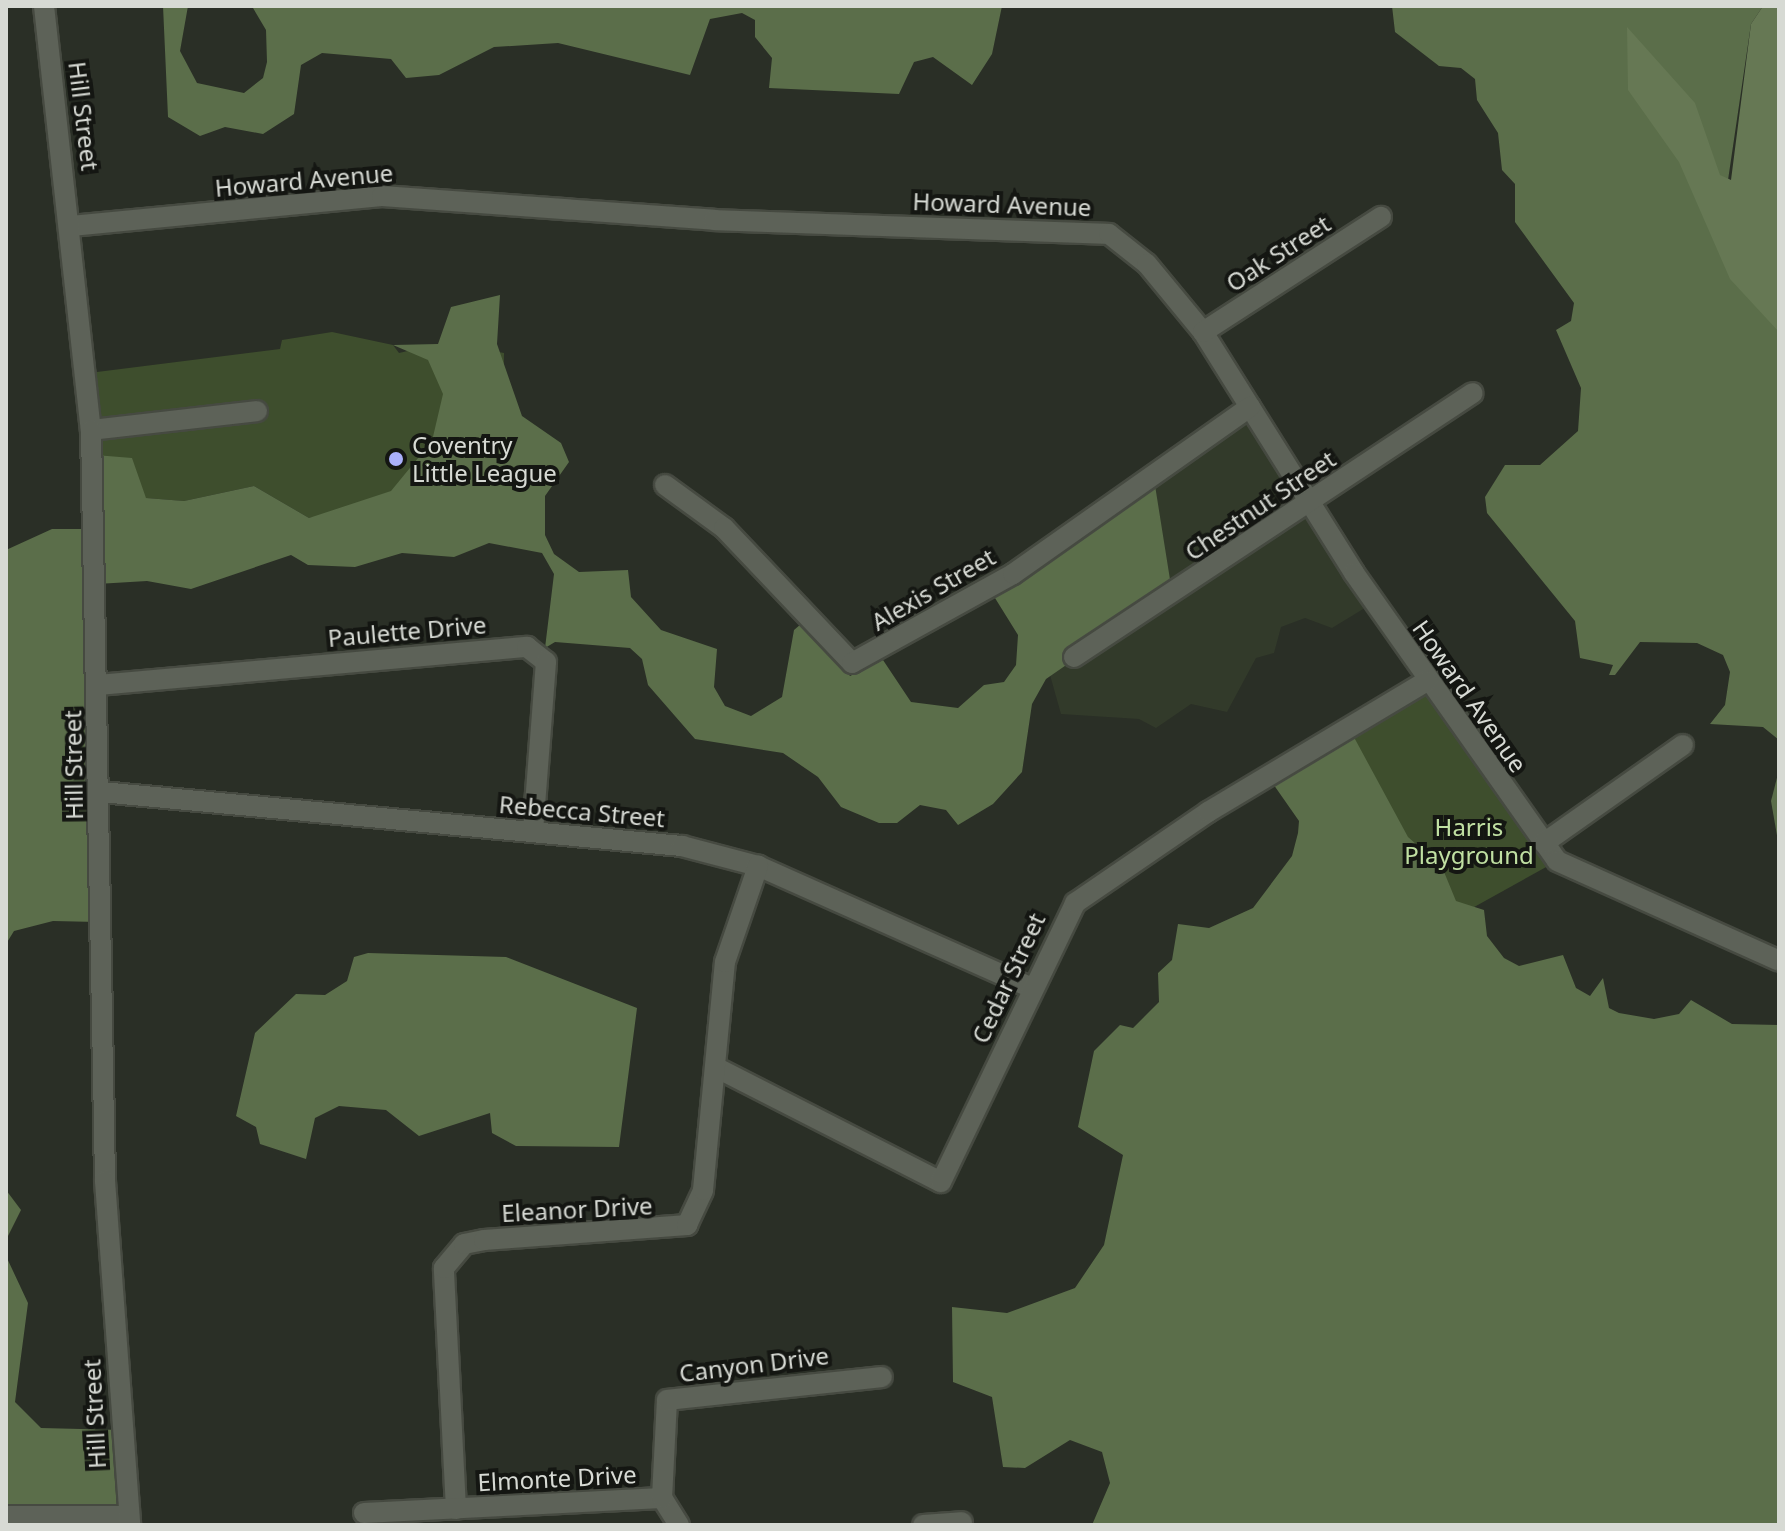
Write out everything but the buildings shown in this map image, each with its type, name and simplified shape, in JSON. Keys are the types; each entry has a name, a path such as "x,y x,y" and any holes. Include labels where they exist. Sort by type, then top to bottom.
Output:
{"street":[{"name":"Hill Street","path":"44,6 71,226 91,430 101,792 105,1181 128,1520"},
{"name":"Howard Avenue","path":"71,226 382,196 714,220 1109,234 1147,264 1203,332 1427,681 1557,861 1779,961"},
{"name":"Oak Street","path":"1203,332 1381,217"},
{"name":"Chestnut Street","path":"1074,657 1473,393"},
{"name":"Alexis Street","path":"665,485 724,528 852,663 1013,574 1250,407"},
{"path":"91,430 257,411"},
{"name":"Paulette Drive","path":"98,685 527,647 546,662 533,832"},
{"name":"Cedar Street","path":"717,1068 941,1182 1075,903 1208,812 1427,681"},
{"path":"1544,843 1683,745"},
{"name":"Rebecca Street","path":"101,792 682,846 758,866 1032,988"},
{"name":"Eleanor Drive","path":"456,1509 442,1286 452,1254 484,1240 687,1225 703,1190 725,962 758,866"},
{"name":"Canyon Drive","path":"662,1498 667,1400 882,1377"},
{"path":"662,1498 679,1525"},
{"name":"Elmonte Drive","path":"456,1509 662,1498"},
{"path":"364,1513 456,1509"},
{"path":"6,1516 128,1520"},
{"path":"923,1525 962,1522"}],"shaded area":[{"path":"163,6 188,6 180,51 197,83 244,93 263,78 267,62 266,30 253,8 243,6 1002,6 992,54 972,85 933,57 914,62 899,94 769,88 772,58 755,37 755,20 742,13 710,19 690,75 558,43 494,47 439,75 406,78 391,59 322,53 301,65 294,114 263,134 225,127 200,136 168,117"},
{"path":"1392,6 1763,6 1751,24 1723,214 1779,304 1779,740 1763,727 1710,724 1725,705 1730,672 1723,655 1697,643 1640,642 1615,675 1609,675 1613,665 1580,658 1575,621 1487,513 1485,497 1505,465 1540,465 1578,431 1581,388 1556,330 1571,321 1574,303 1515,222 1515,184 1502,170 1498,133 1477,100 1475,79 1461,68 1439,66 1395,32"},
{"path":"1763,6 1779,6 1779,332 1730,279 1679,162 1628,90 1627,27 1695,103 1720,175 1731,180 1751,24"},
{"path":"500,295 497,344 522,416 561,443 569,462 545,496 545,535 554,554 579,572 628,570 631,597 661,630 717,649 714,687 725,706 751,716 782,697 794,630 808,618 850,676 883,660 911,702 958,708 984,685 1004,682 1016,665 1018,635 990,590 1154,479 1172,592 1046,679 1032,704 1022,772 993,804 958,825 946,810 920,805 897,823 879,823 841,807 818,777 783,753 695,739 648,685 642,659 630,648 555,642 545,648 554,574 542,553 489,543 454,557 402,553 355,567 308,565 291,555 191,589 147,581 97,584 98,922 53,921 14,931 6,944 6,550 52,529 93,529 95,455 132,458 146,498 184,501 254,486 309,518 391,491 432,441 443,394 428,360 393,345 438,344 451,307"},
{"path":"1251,407 1373,603 1332,628 1305,618 1281,627 1274,653 1256,658 1227,712 1191,704 1156,728 1139,719 1061,714 1050,675 1166,582 1154,479"},
{"path":"1349,728 1408,837 1442,867 1456,901 1484,910 1487,936 1504,958 1519,966 1563,955 1576,988 1590,996 1603,978 1609,1008 1619,1013 1654,1019 1679,1014 1691,1000 1732,1024 1779,1025 1779,1525 1092,1525 1110,1483 1102,1452 1070,1440 1025,1468 1003,1467 992,1397 953,1382 952,1307 1007,1313 1075,1288 1104,1245 1123,1155 1078,1127 1094,1051 1120,1025 1133,1028 1159,1002 1158,973 1172,960 1178,924 1209,928 1253,908 1292,856 1298,833 1299,821 1269,778"},
{"path":"1779,770 1779,847 1771,801"},
{"path":"368,953 506,957 637,1008 619,1147 516,1146 492,1133 490,1113 419,1136 386,1110 339,1106 315,1118 306,1159 260,1144 256,1127 236,1116 255,1033 296,994 325,995 347,981 354,957"},
{"path":"6,1190 21,1210 6,1240"},
{"path":"6,1256 28,1303 15,1402 41,1428 121,1430 126,1514 6,1525"}],"green space":[{"path":"332,332 393,345 399,353 446,342 504,353 502,490 309,518 254,486 184,501 146,498 94,455 89,373 280,349 282,340"},
{"name":"Harris Playground","path":"1427,681 1557,861 1449,921 1332,736"}],"place":[{"name":"Coventry Little League","path":"396,459"}]}
